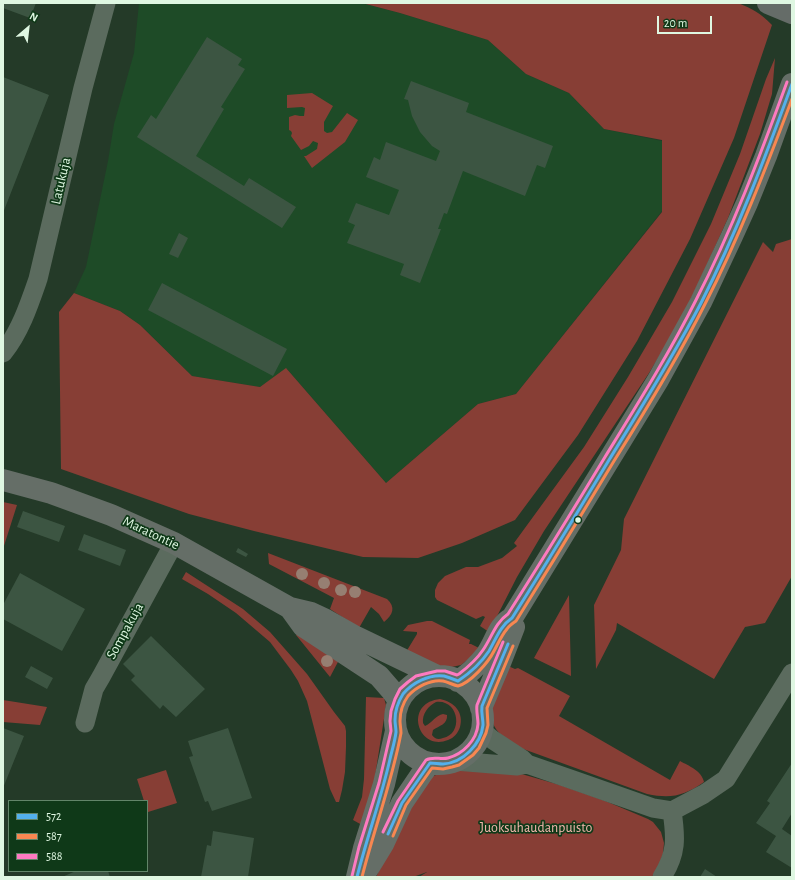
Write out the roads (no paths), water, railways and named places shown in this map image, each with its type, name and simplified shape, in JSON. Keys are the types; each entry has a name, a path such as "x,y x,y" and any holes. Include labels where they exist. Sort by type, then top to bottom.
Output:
{"highway":[{"path":"768,3 792,13"}],"main road":[{"path":"458,681 469,673 486,655 504,625 512,618 658,380 701,302 732,236 766,156 792,84"},
{"name":"Maratontie","path":"3,480 51,493 111,515 174,543 290,608 311,612 356,637 437,676"},
{"name":"Maratontie","path":"290,608 303,626 379,676 399,701"},
{"path":"481,708 513,629 514,624 512,618"},
{"path":"357,877 364,848 384,784 396,731 396,711 399,701 404,693 414,684 427,678 444,676 458,681 473,692 481,708 483,724 478,741 464,756 455,761 443,764 430,763 419,759 409,752 401,742 396,731"},
{"path":"362,877 383,844 402,803 430,763"}],"street":[{"name":"Latukuja","path":"3,353 12,342 30,302 38,279 85,83 106,3"},
{"name":"Sompakuja","path":"85,722 94,689 174,543"},
{"path":"482,731 492,740 522,759 527,764 653,808 672,811 704,794 726,779 792,673"},
{"path":"455,761 517,766 527,764"},
{"path":"662,877 672,858 675,846 672,811"}],"park label":[{"name":"Juoksuhaudanpuisto","path":"536,828"}]}
